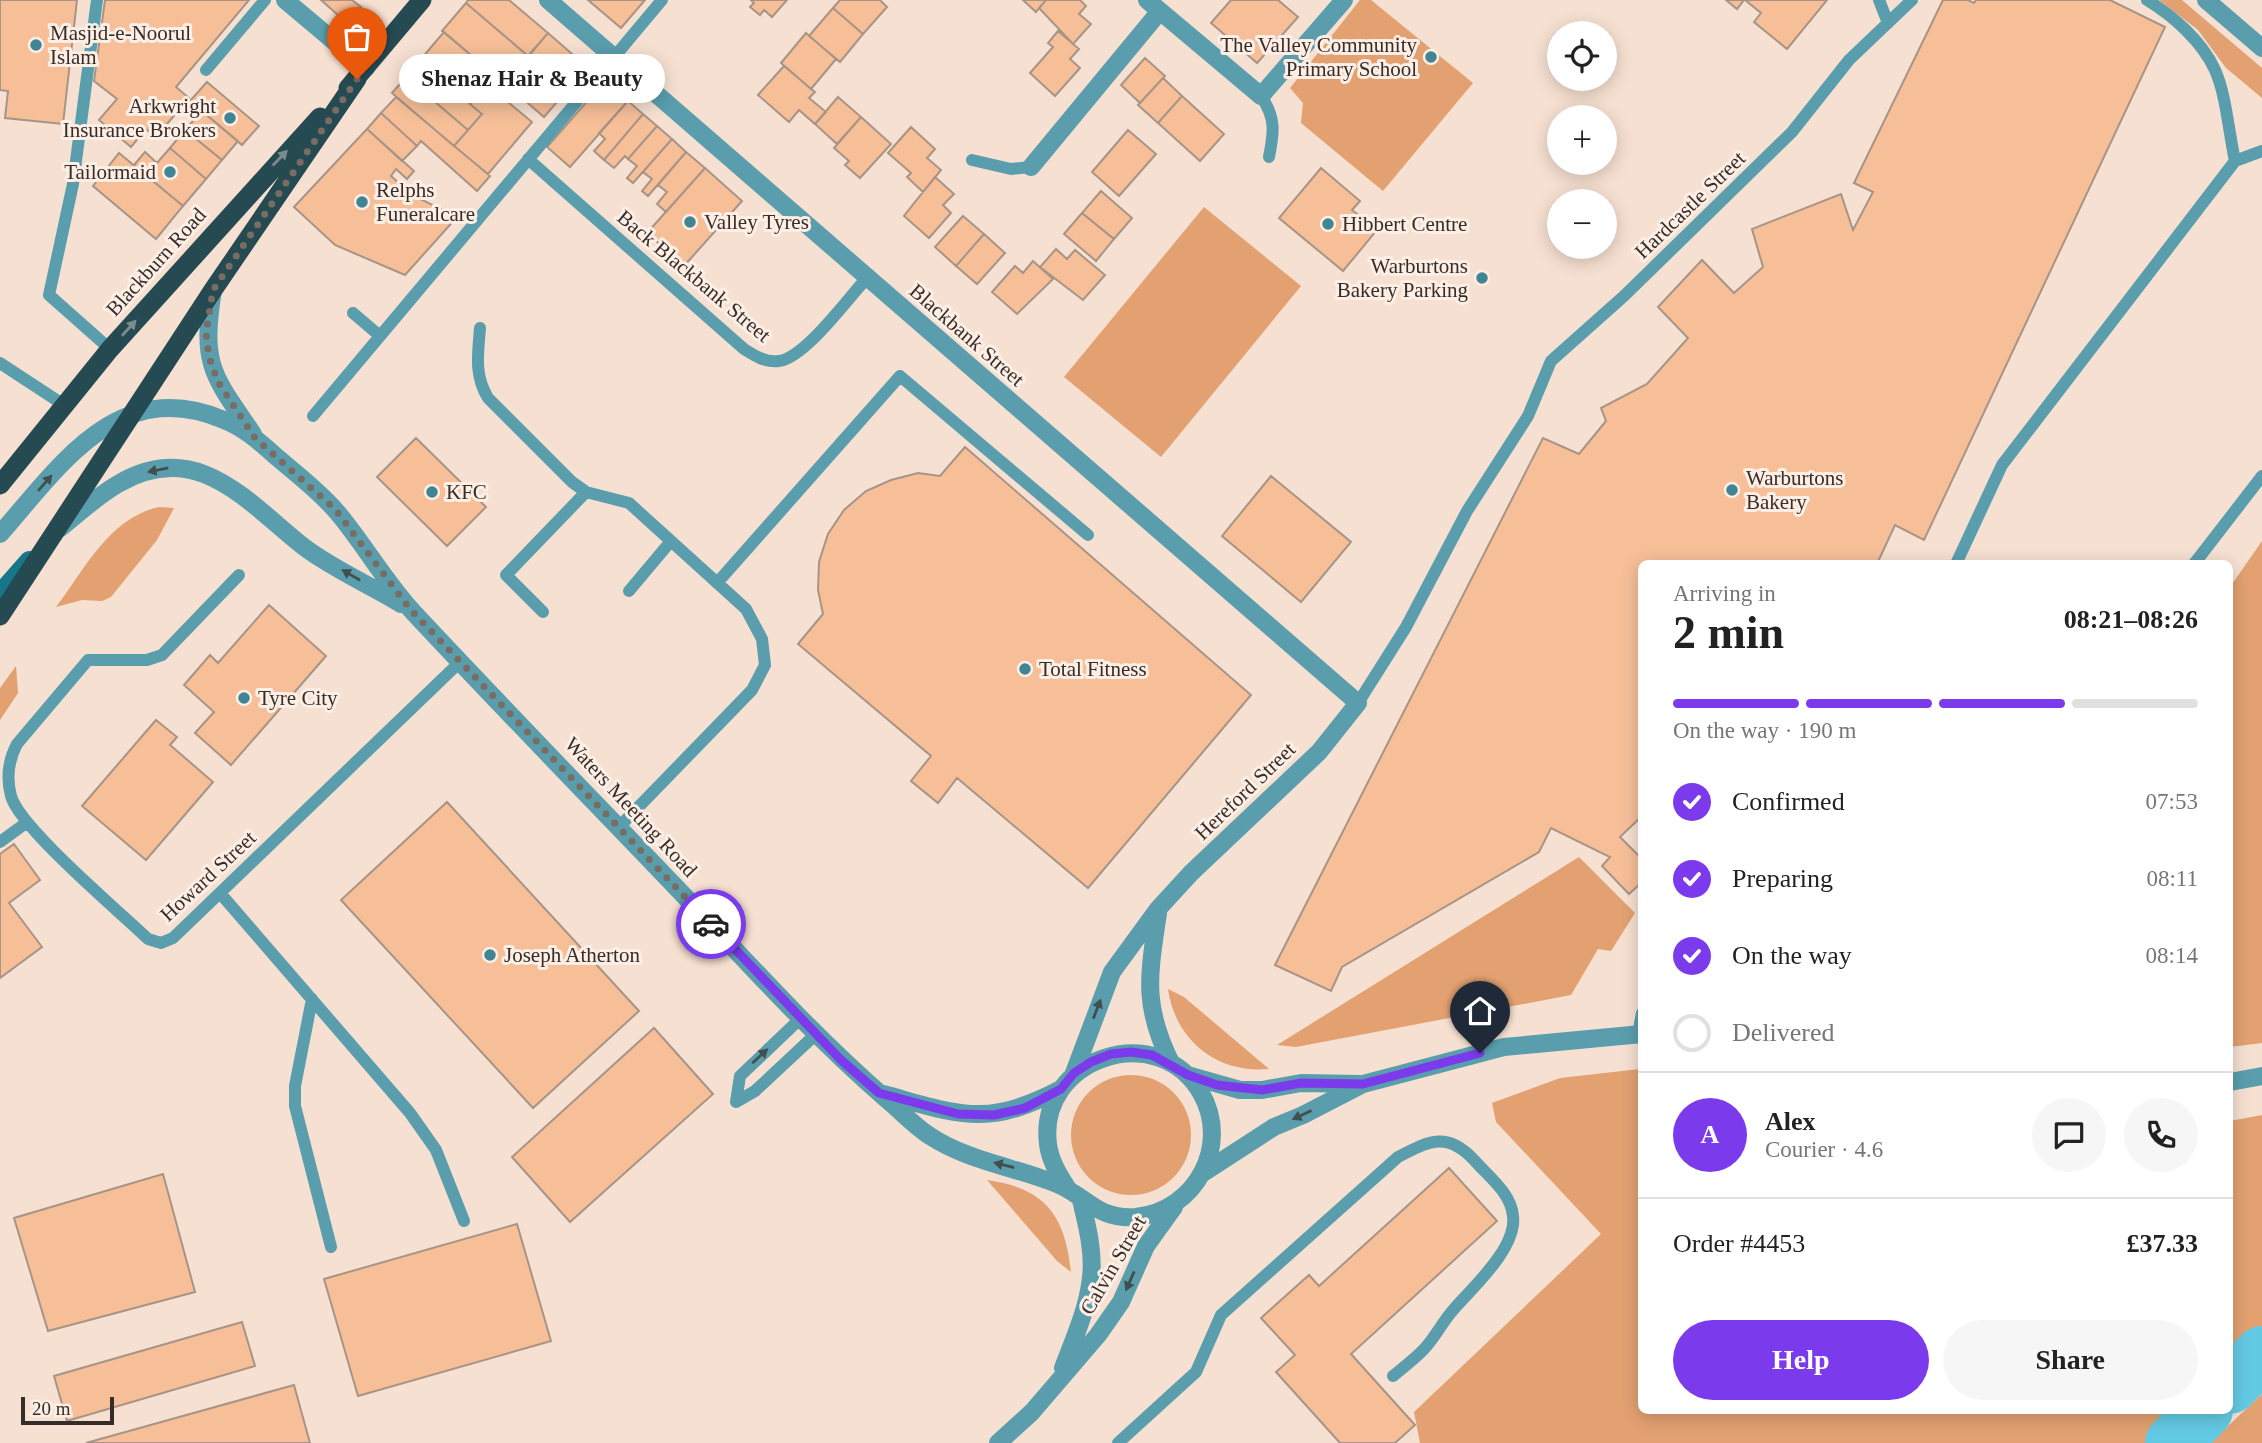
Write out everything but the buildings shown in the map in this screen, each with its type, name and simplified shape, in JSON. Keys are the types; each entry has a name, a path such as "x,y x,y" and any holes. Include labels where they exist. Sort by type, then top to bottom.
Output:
{"highway":[{"name":"Blackburn Road","path":"0,485 110,349 272,166 362,73 422,0"},
{"name":"Blackburn Road","path":"50,536 134,414 213,290 362,73"},
{"path":"0,615 50,536"}],"main road":[{"name":"Blackburn Road","path":"0,593 50,536"}],"street":[{"path":"285,0 362,73"},
{"name":"Blackbank Street","path":"548,0 1358,703"},
{"path":"1031,167 1154,6 1261,96 1344,0"},
{"path":"2206,0 2262,48"},
{"path":"213,290 206,333 209,357 218,382 255,438"},
{"name":"Waters Meeting Road","path":"134,414 157,409 192,411 224,420 255,438 335,509 410,609 816,1035 928,1136 957,1151 1020,1169 1075,1194"},
{"path":"0,534 74,450 103,426 134,414"},
{"name":"Waters Meeting Road","path":"50,536 117,484 135,475 189,467 227,484 308,549 410,609"},
{"name":"Hereford Street","path":"1074,1073 1112,972 1158,909 1191,873 1319,752 1358,703"},
{"path":"1158,909 1149,997 1153,1020 1171,1063"},
{"path":"1203,1173 1210,1155 1213,1133 1209,1111 1200,1091 1188,1075 1171,1063 1152,1055 1131,1052 1101,1058 1074,1073 1061,1089 1048,1126 1048,1146 1054,1165 1075,1194 1111,1215 1134,1217 1157,1213 1178,1202 1203,1173 1273,1127 1303,1115 1363,1084 1504,1047 1638,1034"},
{"path":"1188,1075 1240,1090 1262,1090 1301,1083 1363,1084"},
{"path":"2233,1081 2262,1076"},
{"name":"Waters Meeting Road","path":"879,1093 958,1114 994,1115 1025,1108 1061,1089"},
{"name":"Calvin Street","path":"1058,1381 1079,1326 1091,1278 1090,1242 1075,1194"},
{"name":"Calvin Street","path":"998,1443 1098,1335 1121,1302 1146,1246 1178,1202"}],"lane":[{"path":"97,0 73,184 49,295 110,349"},
{"path":"206,70 265,0"},
{"path":"313,416 662,0"},
{"path":"1879,0 1888,23"},
{"name":"Hardcastle Street","path":"1358,703 1406,627 1467,511 1528,416 1551,361 1624,296 1792,132 1849,60 1912,0"},
{"path":"2147,0 2177,22 2198,44 2216,71 2235,161"},
{"path":"1261,96 1271,110 1275,127 1269,157"},
{"path":"1958,560 2002,466 2235,161 2262,151"},
{"name":"Back Blackbank Street","path":"528,159 744,349 760,359 778,362 796,354 867,278"},
{"path":"972,160 1011,169 1031,167"},
{"path":"353,313 380,336"},
{"path":"480,328 477,368 479,383 488,398 586,492 629,503 747,609 762,639 765,665 752,690 619,827"},
{"path":"0,363 64,405"},
{"path":"717,583 900,376 1088,535"},
{"path":"2197,560 2262,476"},
{"path":"543,612 506,575 586,492"},
{"path":"629,591 671,541"},
{"name":"Howard Street","path":"239,575 162,655 147,660 88,660 17,744 9,760 11,797 26,823 148,939 161,943 173,938 461,661"},
{"path":"0,842 26,823"},
{"path":"220,893 410,1113 436,1150 464,1221"},
{"path":"312,999 295,1086 295,1106 331,1247"},
{"path":"800,1019 740,1076 736,1102 755,1091 816,1035"},
{"path":"1118,1443 1196,1372 1221,1315 1398,1157 1426,1143 1445,1140 1463,1148 1509,1198 1514,1219 1508,1241 1485,1276 1453,1309 1425,1348 1393,1376"}],"shaded area":[{"path":"1360,0 1371,0 1473,83 1383,191 1301,123 1303,103 1290,88"},
{"path":"2159,0 2182,0 2262,68 2262,98 2226,68 2198,30"},
{"path":"1204,207 1301,286 1161,457 1064,377"},
{"path":"159,507 174,508 157,540 111,597 102,601 82,600 56,607 112,533 141,513"},
{"path":"2262,541 2262,1043 2233,1047 2233,583"},
{"path":"16,666 18,693 0,720 0,688"},
{"path":"1579,857 1635,913 1611,951 1598,949 1571,995 1296,1047 1277,1045"},
{"path":"1168,989 1184,997 1269,1069 1232,1066 1202,1050 1179,1024"},
{"path":"1638,1069 1638,1414 2177,1414 2153,1443 1420,1443 1414,1412 1601,1234 1496,1122 1492,1103 1560,1078"},
{"path":"1131,1075 1154,1079 1174,1092 1187,1112 1191,1135 1187,1158 1174,1178 1154,1191 1131,1195 1108,1191 1088,1178 1075,1158 1071,1135 1075,1112 1088,1092 1108,1079"},
{"path":"2262,1115 2262,1326 2233,1356 2233,1120"},
{"path":"987,1180 1024,1190 1048,1208 1064,1235 1071,1272 1057,1261"},
{"path":"2262,1394 2262,1443 2210,1443"}],"waterway":[{"path":"2233,1383 2262,1354"},
{"path":"2173,1443 2201,1414"}],"way so far":[{"path":"357,79 213,290 206,333 209,357 218,382 255,438 335,509 410,609 711,924"}],"place":[{"name":"Masjid-e-Noorul Islam","path":"36,45"},
{"name":"The Valley Community Primary School","path":"1431,57"},
{"name":"Shenaz Hair & Beauty","path":"357,79"},
{"name":"Arkwright Insurance Brokers","path":"230,118"},
{"name":"Tailormaid","path":"170,172"},
{"name":"Relphs Funeralcare","path":"362,202"},
{"name":"Valley Tyres","path":"690,222"},
{"name":"Hibbert Centre","path":"1328,224"},
{"name":"Warburtons Bakery Parking","path":"1482,278"},
{"name":"Warburtons Bakery","path":"1732,490"},
{"name":"KFC","path":"432,492"},
{"name":"Total Fitness","path":"1025,669"},
{"name":"Tyre City","path":"244,698"},
{"name":"Joseph Atherton","path":"490,955"}],"route":[{"path":"711,924 800,1019 879,1093 958,1114 994,1115 1025,1108 1061,1089 1074,1073 1091,1062 1111,1054 1131,1052 1152,1055 1171,1063 1188,1075 1217,1085 1240,1090 1262,1090 1301,1083 1363,1084 1480,1053"}]}
